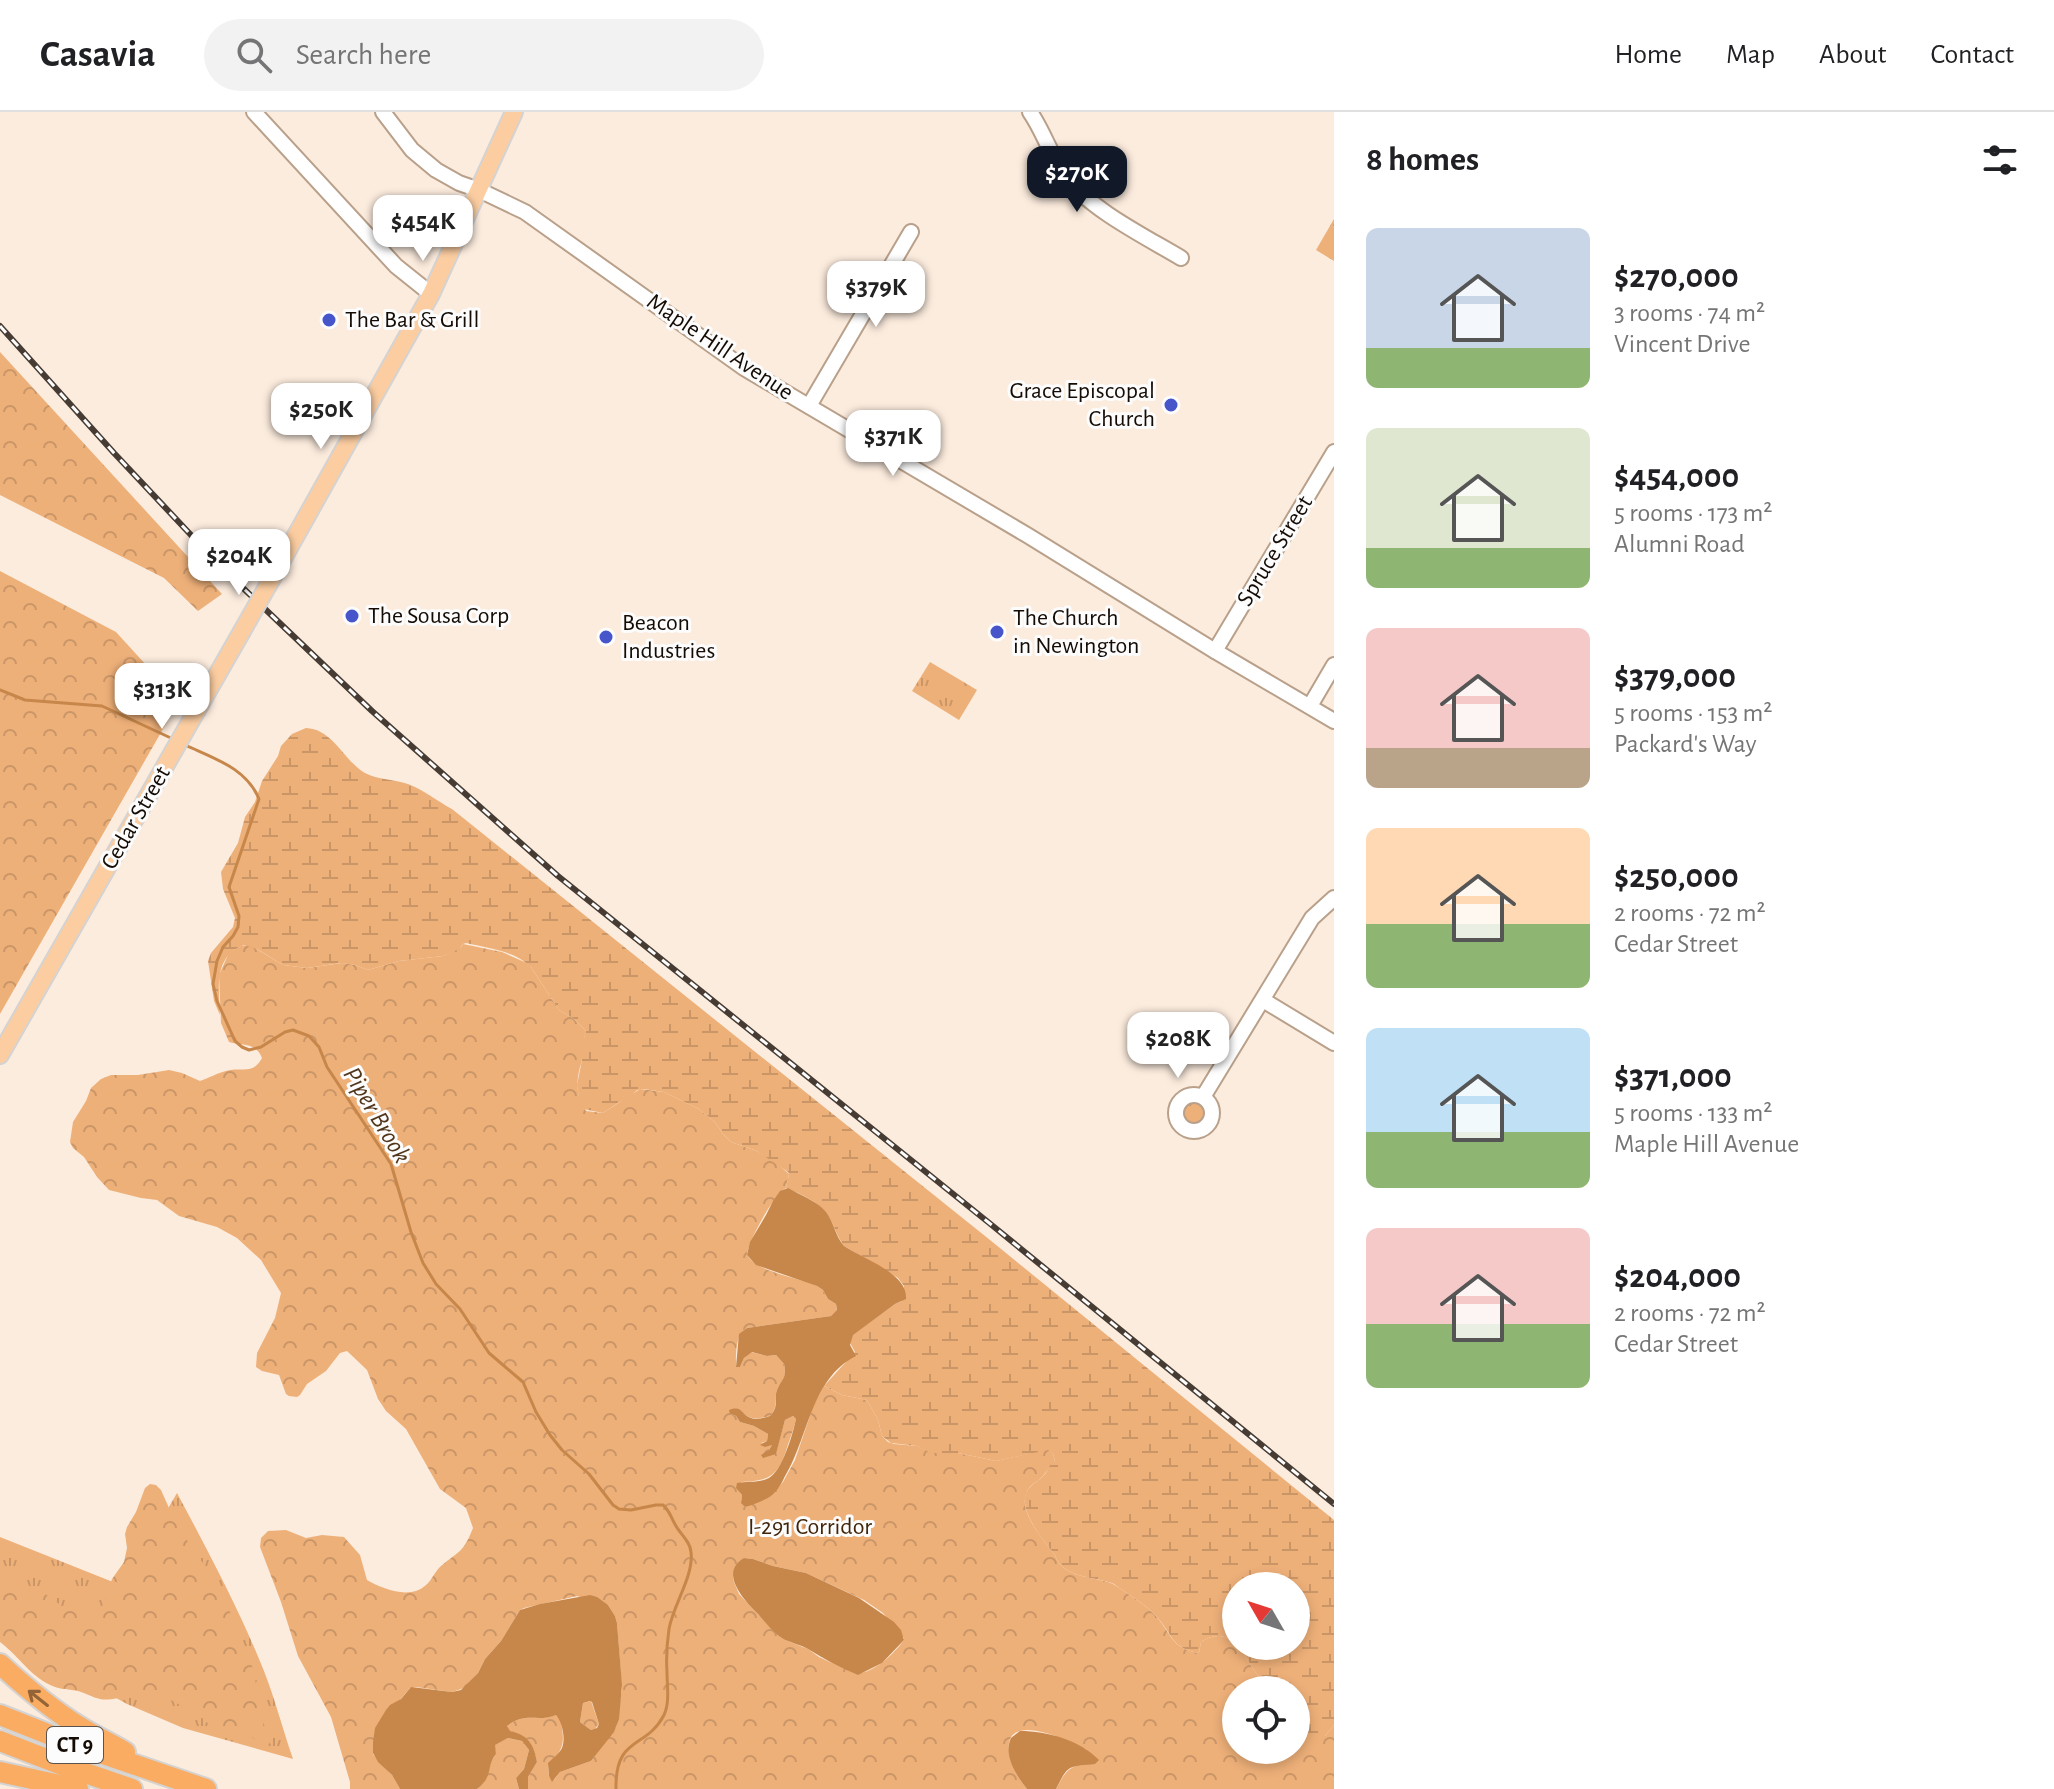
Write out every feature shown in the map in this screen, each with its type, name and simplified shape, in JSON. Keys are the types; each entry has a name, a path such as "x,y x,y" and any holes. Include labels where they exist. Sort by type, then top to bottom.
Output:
{"highway":[{"path":"0,1664 55,1710 151,1770"},
{"name":"CT 9","path":"0,1715 206,1789"},
{"name":"CT 9","path":"0,1741 132,1789"},
{"path":"0,1772 78,1789"}],"main road":[{"name":"Cedar Street","path":"0,1055 431,294 514,112"}],"street":[{"path":"254,112 396,266 431,294"},
{"name":"Maple Hill Avenue","path":"383,112 412,150 436,170 525,212 744,368 1334,721"},
{"path":"393,124 404,112"},
{"path":"1030,112 1066,177 1082,194 1181,258"},
{"path":"809,406 911,232"},
{"name":"Spruce Street","path":"1215,651 1334,452"},
{"path":"1310,706 1334,665"},
{"path":"1203,1097 1312,918 1334,898"},
{"path":"1263,1000 1334,1043"}],"green space":[{"path":"1334,219 1334,261 1316,250"},
{"path":"0,352 222,594 198,611 164,578 0,495"},
{"path":"0,571 116,632 179,701 0,1014"},
{"path":"930,662 977,690 959,720 912,691"},
{"path":"306,728 324,734 365,773 408,784 452,809 1334,1520 1334,1725 1325,1736 1310,1739 1310,1676 1259,1676 1248,1660 1310,1660 1310,1572 1222,1572 1222,1636 1205,1639 1201,1642 1199,1653 1189,1651 1177,1643 1151,1611 1114,1584 1072,1573 1059,1563 1029,1517 1025,1501 1028,1490 1055,1461 1048,1450 996,1461 958,1453 931,1453 917,1446 891,1443 882,1436 878,1420 867,1400 842,1395 824,1386 855,1352 850,1343 852,1335 902,1301 904,1286 898,1278 844,1246 821,1207 786,1188 788,1172 757,1151 731,1142 715,1122 699,1109 664,1092 643,1089 603,1113 583,1109 577,1085 586,1031 559,1010 525,962 501,951 466,943 443,956 399,961 368,970 341,963 307,968 283,965 244,945 234,950 223,965 219,984 220,1015 214,1001 208,961 233,927 235,918 223,889 221,872 238,843 245,817 255,802 262,781 281,746 292,734"},
{"name":"I-291 Corridor","path":"463,944 502,952 529,964 559,1010 586,1031 578,1087 586,1111 603,1113 640,1089 664,1092 699,1109 715,1122 731,1142 757,1151 789,1174 786,1188 762,1218 747,1255 769,1270 817,1286 836,1304 837,1311 831,1316 747,1328 740,1335 736,1367 740,1367 751,1352 776,1355 784,1364 785,1373 770,1416 752,1418 735,1409 730,1414 740,1422 768,1434 767,1441 761,1443 772,1445 765,1457 776,1453 785,1420 793,1416 796,1419 783,1460 775,1472 765,1479 741,1482 738,1490 745,1507 769,1497 783,1482 824,1386 842,1395 867,1400 878,1420 882,1436 894,1444 996,1461 1048,1449 1055,1461 1029,1488 1025,1501 1029,1518 1059,1563 1072,1573 1106,1581 1124,1591 1154,1614 1182,1648 1199,1653 1201,1642 1205,1639 1222,1636 1222,1660 1248,1660 1259,1676 1222,1676 1222,1764 1310,1764 1310,1736 1325,1736 1334,1725 1334,1789 1056,1789 1071,1768 1086,1765 1087,1750 1056,1736 1029,1730 1011,1737 1009,1745 1014,1767 1027,1789 528,1789 528,1777 537,1762 534,1750 529,1741 509,1731 507,1726 520,1719 559,1716 562,1744 548,1770 554,1780 560,1772 591,1761 616,1727 622,1689 615,1616 608,1605 577,1596 520,1610 501,1641 464,1688 452,1692 410,1688 373,1742 373,1754 400,1789 350,1789 331,1717 298,1656 260,1547 261,1538 268,1531 286,1530 306,1538 322,1535 344,1537 360,1555 367,1580 388,1589 412,1592 426,1585 466,1542 473,1528 466,1508 440,1489 406,1429 378,1399 367,1370 347,1351 340,1353 326,1371 307,1384 297,1397 286,1394 279,1375 256,1367 257,1353 275,1318 281,1293 261,1260 237,1238 217,1227 179,1216 157,1200 109,1190 70,1142 73,1122 91,1088 101,1079 111,1075 169,1070 200,1081 226,1071 250,1069 258,1064 262,1058 256,1049 229,1042 221,1023 219,975 229,953 241,946 255,948 283,965 307,968 342,963 368,970 399,961 443,956","holes":["744,1558 806,1573 864,1600 883,1613 904,1640 883,1662 856,1674 785,1640 739,1594 733,1577"]},
{"path":"1195,1101 1203,1104 1206,1112 1203,1120 1195,1123 1187,1120 1184,1112 1187,1104"},
{"path":"150,1484 161,1490 173,1517 209,1571 231,1614 253,1669 265,1729 272,1740 267,1746 251,1737 224,1738 201,1717 164,1696 129,1688 118,1698 103,1699 55,1687 32,1673 0,1642 0,1574 11,1582 44,1593 66,1609 90,1616 96,1613 124,1562 127,1527 145,1488"},
{"path":"177,1493 223,1580 254,1648 293,1759 183,1728 127,1704 58,1666 0,1615 0,1537 123,1586"},
{"path":"591,1701 599,1724 591,1730 580,1722 583,1703"},
{"path":"508,1738 522,1741 529,1750 524,1769 516,1778 519,1789 477,1789 496,1754 494,1745"}],"shaded area":[{"path":"788,1188 822,1208 844,1246 892,1274 905,1290 906,1299 853,1335 850,1345 856,1356 841,1366 820,1394 779,1486 768,1498 745,1507 741,1503 742,1495 736,1488 737,1483 761,1481 774,1474 786,1452 796,1419 793,1416 785,1420 776,1454 763,1458 761,1455 772,1445 760,1445 767,1441 768,1434 740,1422 730,1414 729,1410 737,1409 753,1419 770,1416 775,1409 777,1390 785,1373 784,1364 776,1355 752,1352 744,1358 740,1367 736,1367 739,1334 747,1328 831,1316 837,1310 836,1304 817,1286 756,1265 747,1255 750,1242 773,1201 780,1191"},
{"path":"744,1558 806,1573 859,1598 894,1622 904,1640 882,1663 858,1675 785,1640 770,1628 736,1587 733,1571"},
{"path":"590,1595 608,1605 615,1616 622,1685 619,1719 614,1732 591,1761 560,1772 552,1782 548,1763 562,1748 560,1722 556,1715 520,1719 507,1726 510,1731 526,1738 534,1750 537,1762 528,1777 528,1789 519,1789 516,1778 524,1769 529,1750 522,1741 508,1738 495,1745 496,1754 488,1775 477,1789 400,1789 373,1753 375,1728 386,1710 411,1687 452,1692 461,1690 478,1673 520,1610","holes":["592,1702 599,1724 591,1730 580,1722 583,1703"]},
{"path":"1020,1731 1062,1738 1082,1747 1099,1760 1095,1764 1071,1768 1056,1789 1027,1789 1015,1771 1009,1751 1011,1738"}],"waterway":[{"name":"Piper Brook","path":"0,690 25,700 102,706 173,739"},
{"name":"Piper Brook","path":"183,744 237,771 259,799 229,887 239,916 238,927 223,947 213,984 235,1041 249,1050 293,1030 309,1036 319,1047 327,1067 391,1164 411,1232 423,1263 436,1284 460,1309 489,1353 523,1382 550,1435 589,1474 613,1505 631,1510 663,1505 689,1545 689,1571 669,1629 666,1710 657,1726 626,1751 617,1772 616,1789"}],"railway":[{"path":"0,326 222,568 372,711 558,876 1334,1504"}],"place":[{"name":"The Bar & Grill","path":"329,320"},
{"name":"Grace Episcopal Church","path":"1171,405"},
{"name":"The Sousa Corp","path":"352,616"},
{"name":"The Church in Newington","path":"997,632"},
{"name":"Beacon Industries","path":"606,637"}]}
